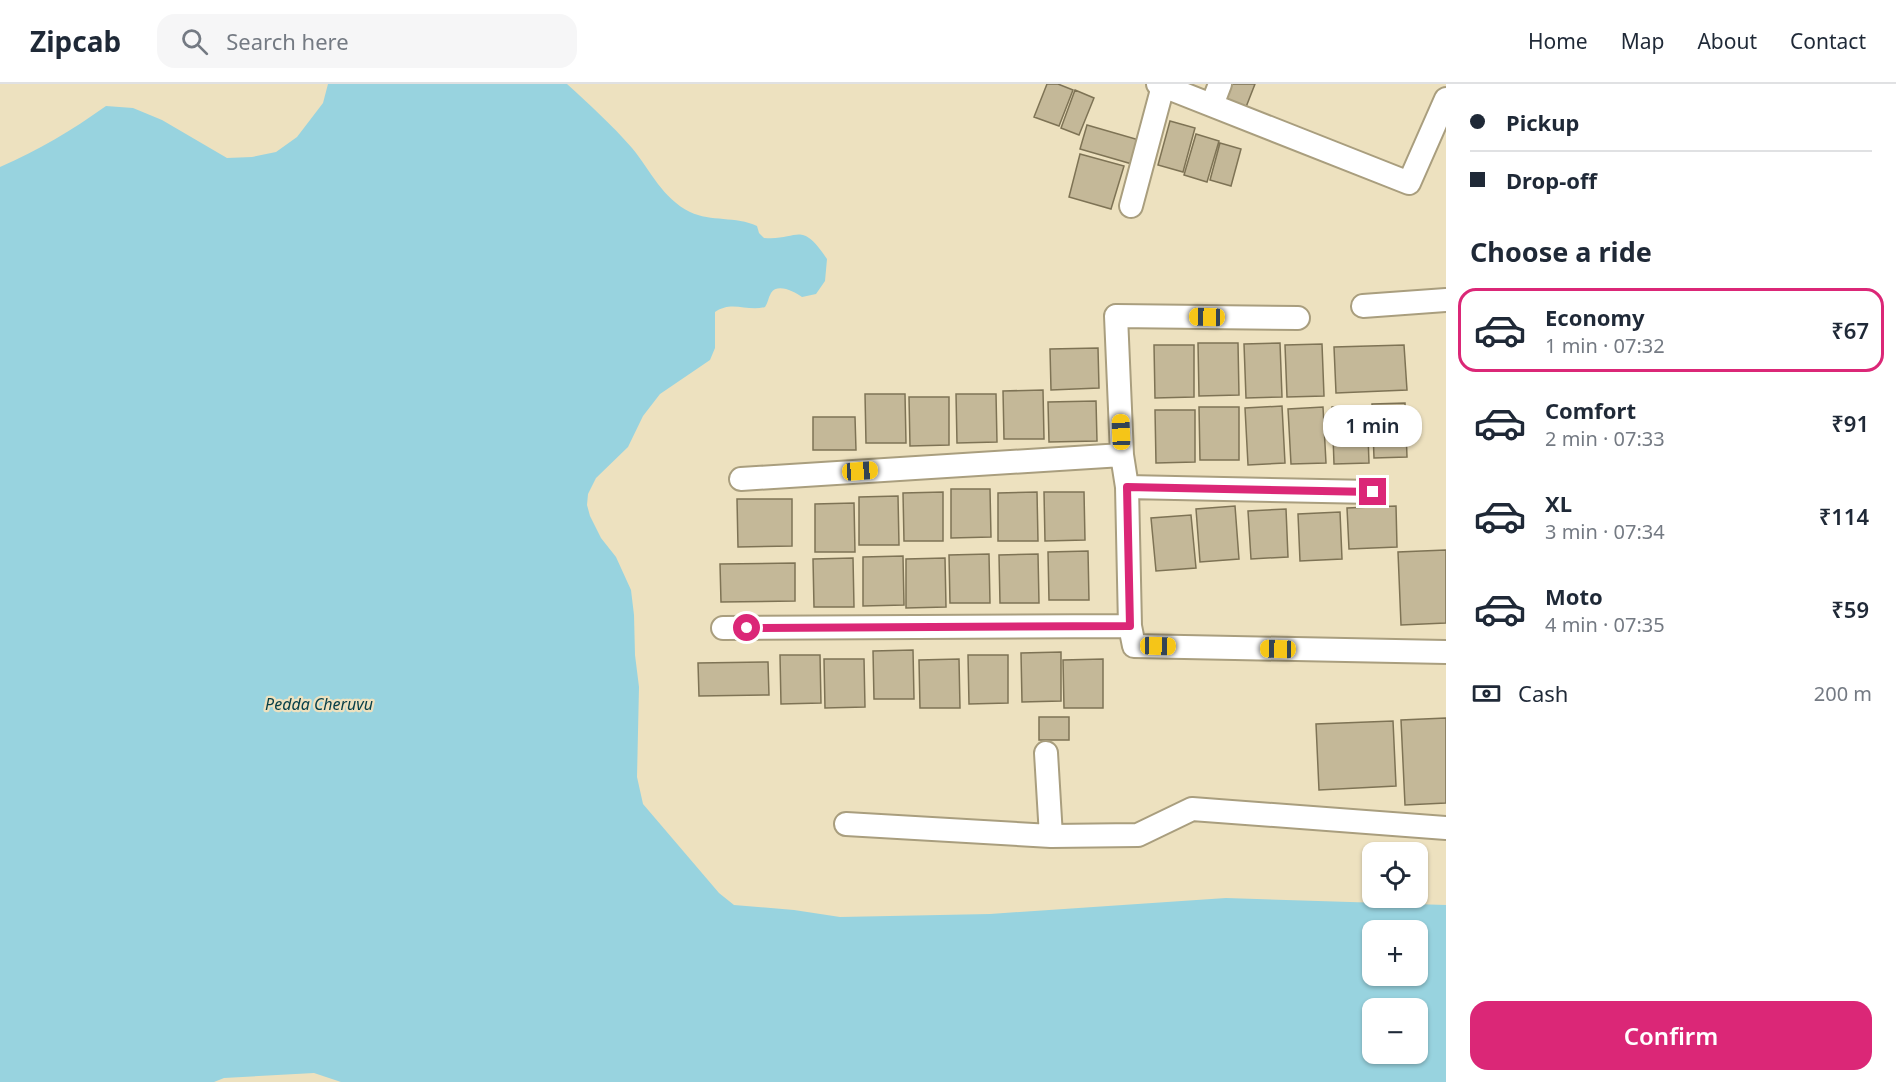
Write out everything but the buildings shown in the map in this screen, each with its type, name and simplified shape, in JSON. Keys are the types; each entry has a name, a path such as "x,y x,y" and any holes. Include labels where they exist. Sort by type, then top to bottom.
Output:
{"street":[{"path":"1212,105 1220,84"},
{"path":"1131,207 1160,85 1409,183 1444,106"},
{"path":"1363,306 1446,300"},
{"path":"1298,318 1116,316 1122,455 1127,487 1130,626 1134,646 1446,652"},
{"path":"741,479 1122,455"},
{"path":"1127,487 1373,492"},
{"path":"723,628 1130,626"},
{"path":"1046,753 1051,836"},
{"path":"846,824 1051,836 1138,836 1192,809 1446,828"}],"water":[{"name":"Pedda Cheruvu","path":"328,84 567,84 624,139 664,192 680,206 698,215 757,226 764,238 804,236 811,239 827,259 825,281 816,294 802,297 781,288 771,293 765,307 734,306 715,312 715,348 710,360 660,394 643,416 628,447 596,478 588,494 587,505 590,516 601,538 616,557 631,590 639,687 637,777 643,804 719,893 734,905 840,917 990,914 1226,898 1362,902 1362,908 1428,908 1428,904 1446,905 1446,1082 341,1082 314,1073 224,1078 214,1082 0,1082 0,167 54,140 106,106 133,108 162,120 227,158 252,157 276,152 297,137 323,103"}],"route":[{"path":"747,628 1130,626 1127,487 1373,492"}]}
